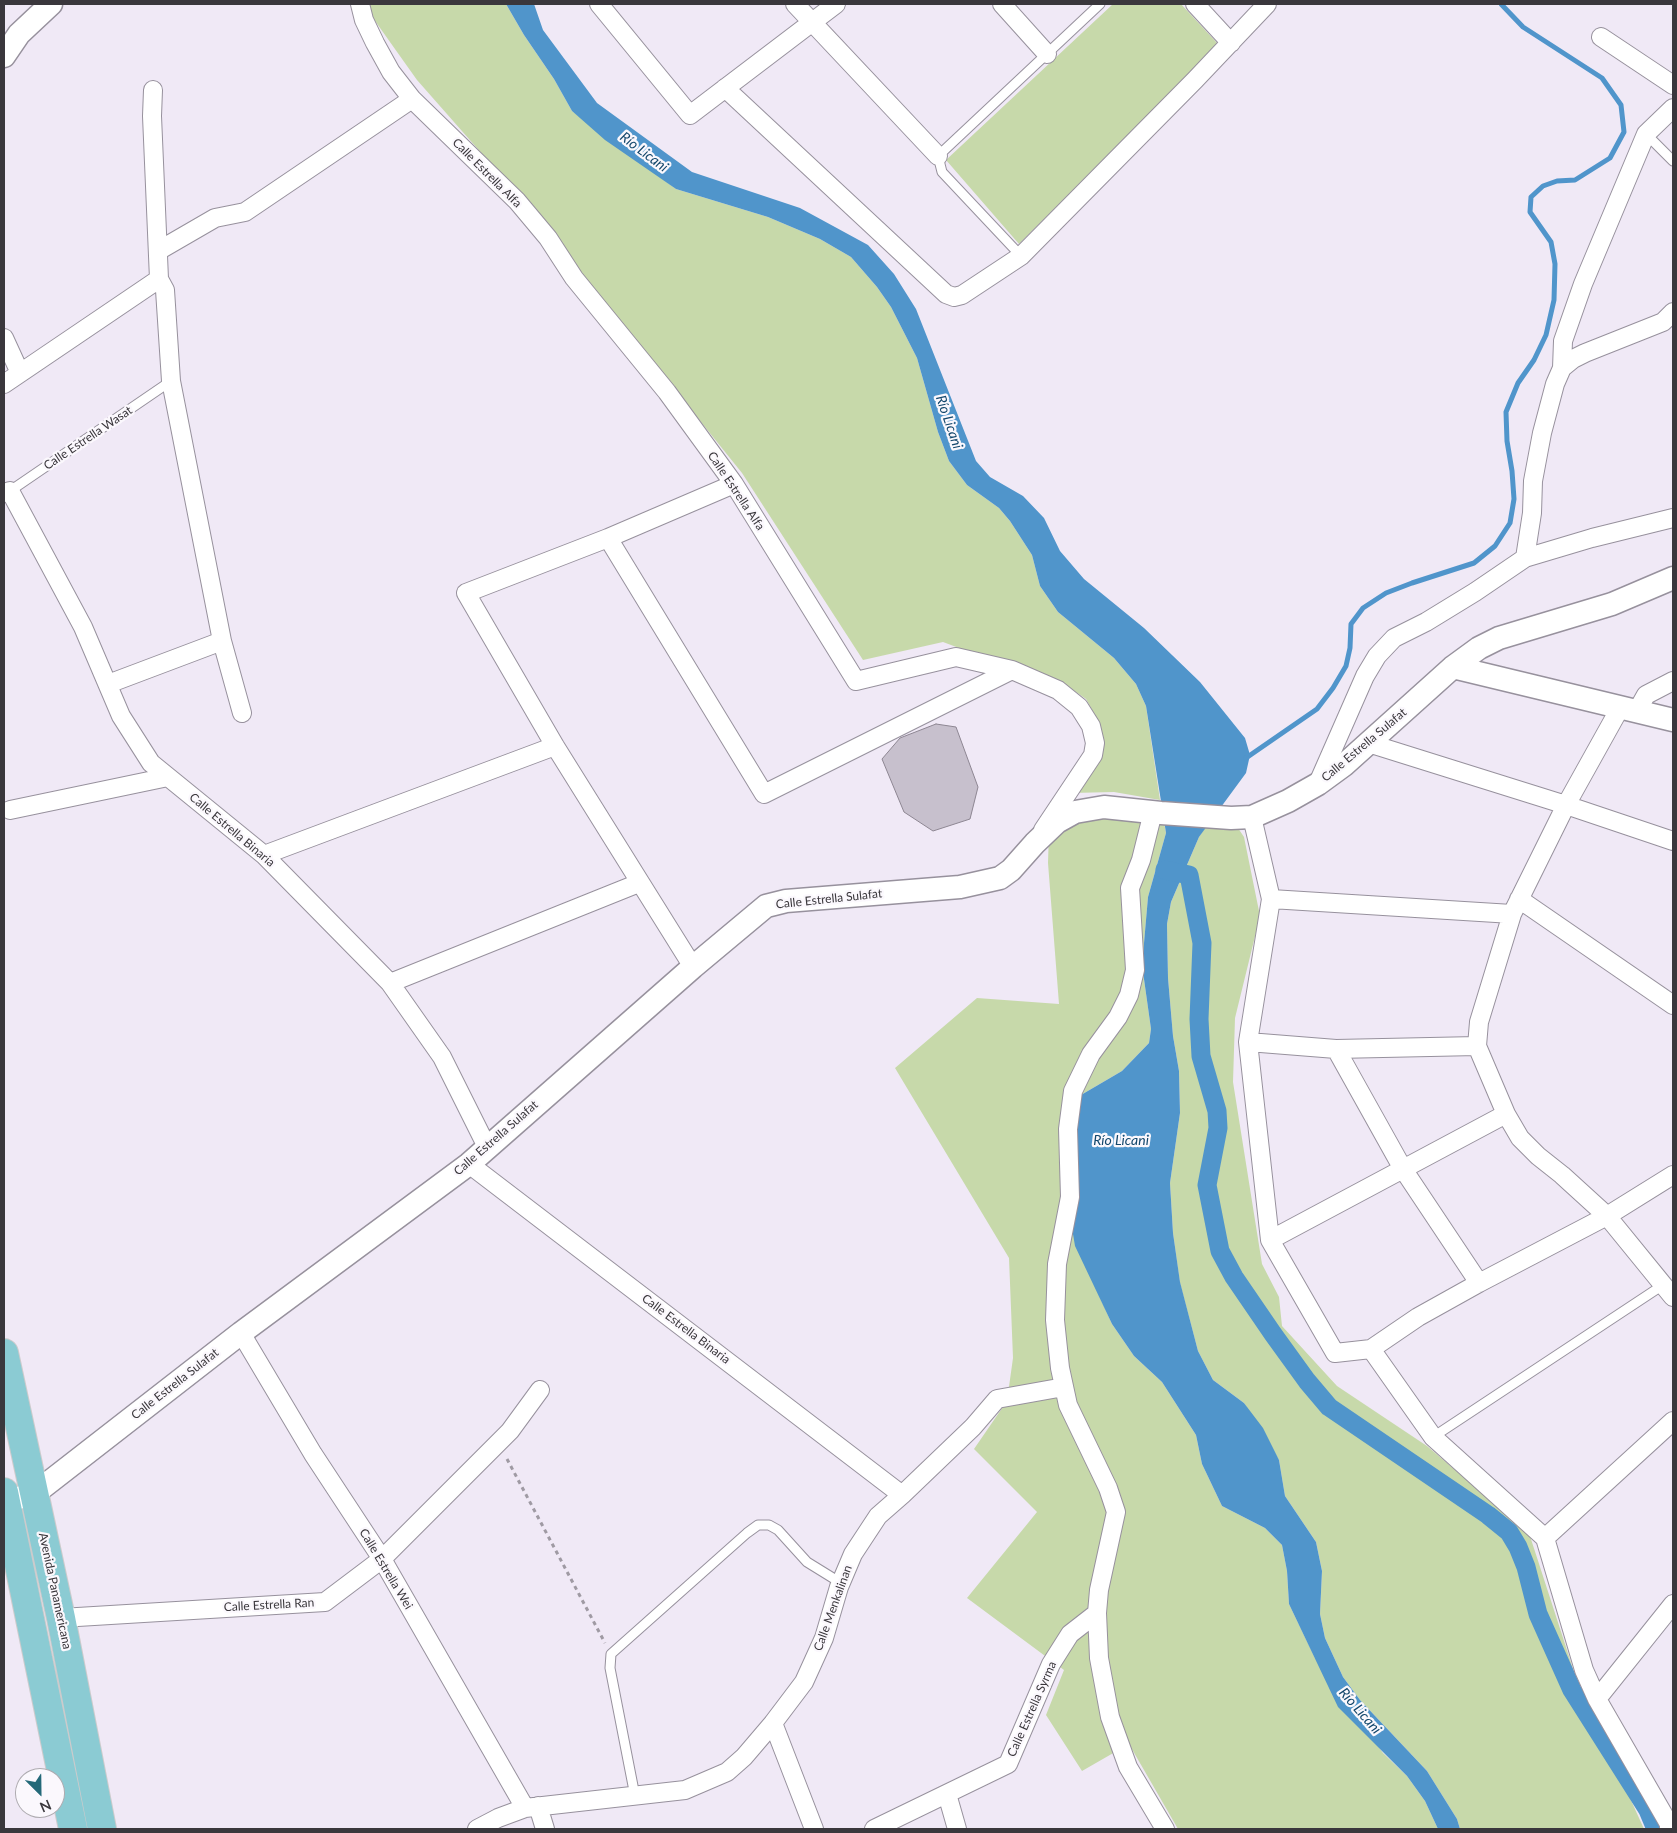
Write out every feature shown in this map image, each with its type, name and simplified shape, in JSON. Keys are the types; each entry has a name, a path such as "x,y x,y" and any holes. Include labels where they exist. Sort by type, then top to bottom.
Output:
{"main road":[{"name":"Avenida Panamericana","path":"4,1353 61,1618 102,1829"},
{"path":"5,1497 10,1555 73,1829"}],"street":[{"path":"4,56 19,34 51,4"},
{"name":"Calle Estrella Alfa","path":"360,4 371,35 391,72 412,99 517,201 548,238 574,278 667,392 734,484 856,681 956,656 1012,670 1058,690 1079,707 1091,726 1095,743 1093,755 1034,843"},
{"path":"600,4 690,115 836,4"},
{"path":"795,4 938,156"},
{"path":"1002,4 1047,54"},
{"path":"1195,4 1231,43"},
{"path":"725,88 946,294 954,297 962,295 1021,256 1267,4"},
{"path":"1601,37 1673,85"},
{"path":"153,90 152,116 159,278 165,290 172,381 222,641 242,713"},
{"path":"158,251 215,218 245,212 412,99"},
{"path":"1525,558 1532,513 1533,481 1542,433 1555,384 1562,368 1563,341 1583,284 1646,134 1673,108"},
{"path":"4,384 159,278"},
{"path":"1562,368 1573,359 1663,322 1673,312"},
{"path":"4,338 20,373"},
{"path":"693,967 554,746 466,593 608,538 734,484"},
{"name":"Calle Estrella Binaria","path":"7,492 83,627 121,716 151,763 264,855 390,983 442,1057 487,1147"},
{"path":"1318,784 1362,684 1377,656 1394,638 1426,622 1467,597 1525,558 1592,538 1673,518"},
{"path":"608,538 764,794 1012,670"},
{"name":"Calle Estrella Sulafat","path":"5,1497 34,1494 241,1333 469,1164 693,967 766,906 786,901 960,887 1000,878 1011,870 1034,843 1057,822 1075,812 1104,807 1157,813 1242,817 1288,801 1344,766 1453,667 1479,648 1499,638 1612,604 1673,578"},
{"path":"108,684 222,641"},
{"path":"1453,667 1673,720"},
{"path":"1668,1291 1607,1216 1520,1138 1506,1114 1477,1046 1479,1022 1515,906 1566,805 1628,709 1646,695 1673,681"},
{"path":"1368,743 1566,805 1673,841"},
{"path":"264,855 554,746"},
{"path":"10,810 168,777"},
{"path":"1157,813 1130,888 1135,970 1129,995 1118,1017 1091,1054 1073,1090 1068,1129 1070,1196 1057,1264 1055,1285 1060,1368 1068,1405 1108,1488 1116,1512 1099,1590 1097,1613 1099,1658 1110,1717 1128,1767 1165,1829"},
{"path":"1242,817 1270,899 1248,1042 1270,1240 1335,1353 1372,1349 1418,1317 1479,1282 1607,1216 1673,1175"},
{"path":"390,983 639,883"},
{"path":"1270,899 1515,906 1673,1005"},
{"path":"1248,1042 1336,1049 1477,1046"},
{"path":"1336,1049 1403,1170 1479,1282"},
{"path":"1270,1240 1506,1114"},
{"name":"Calle Estrella Binaria","path":"469,1164 902,1495"},
{"name":"Calle Estrella Wei","path":"241,1333 313,1454 382,1559 545,1829"},
{"path":"1372,1349 1433,1437 1545,1538 1584,1670 1597,1699 1669,1824 1669,1829"},
{"name":"Calle Menkalinan","path":"477,1829 498,1818 532,1807 686,1790 726,1772 744,1757 804,1682 824,1638 841,1583 853,1554 878,1516 973,1427 997,1399 1064,1387"},
{"name":"Calle Estrella Ran","path":"61,1618 325,1602 382,1559 510,1431 540,1390"},
{"path":"1545,1538 1673,1421"},
{"path":"10,1555 45,1544"},
{"path":"1597,1699 1673,1604"},
{"name":"Calle Estrella Syrma","path":"874,1829 1008,1764 1051,1664 1070,1634 1097,1613"},
{"path":"773,1723 814,1829"},
{"path":"947,1794 957,1829"}],"lane":[{"path":"1021,256 942,172 938,156 1100,4"},
{"path":"1646,134 1673,161"},
{"name":"Calle Estrella Wasat","path":"7,492 172,381"},
{"path":"1433,1437 1668,1291"},
{"path":"635,1796 610,1668 611,1654 758,1525 769,1525 778,1530 807,1562 841,1583"}],"path":[{"path":"498,1442 611,1654"}],"green space":[{"path":"363,4 506,4 572,111 676,189 768,217 820,239 851,257 877,287 891,307 917,358 938,432 949,461 967,485 999,508 1010,521 1032,555 1040,586 1058,612 1114,658 1136,684 1146,706 1160,800 1114,792 1071,793 1103,747 1100,724 1086,699 1066,685 1031,670 983,657 943,642 863,660 742,473 663,375 614,324 535,214 417,80"},
{"path":"1113,4 1181,4 1218,44 1019,244 946,160"},
{"path":"1098,816 1164,822 1166,833 1148,897 1144,943 1143,972 1151,1029 1149,1043 1122,1071 1081,1095 1097,1291 1112,1324 1134,1356 1162,1382 1196,1435 1202,1464 1222,1506 1265,1528 1282,1545 1287,1571 1289,1604 1315,1658 1383,1753 1407,1776 1425,1801 1438,1829 1178,1829 1129,1744 1082,1771 1046,1715 1064,1670 967,1598 1037,1512 974,1449 1007,1401 1013,1358 1009,1258 895,1068 977,998 1059,1004 1048,863 1049,831"},
{"path":"1236,825 1244,837 1260,916 1235,1018 1233,1082 1262,1264 1279,1297 1282,1326 1337,1386 1427,1446 1529,1533 1577,1681 1644,1829 1460,1829 1457,1819 1427,1771 1360,1700 1343,1677 1325,1638 1320,1614 1322,1571 1316,1542 1285,1496 1279,1460 1244,1403 1213,1380 1198,1351 1180,1283 1173,1233 1170,1183 1180,1113 1179,1071 1173,1036 1168,978 1167,924 1171,902 1199,837 1206,826"}],"water":[{"name":"Río Licani","path":"506,4 534,4 543,30 597,103 692,172 800,208 868,245 894,274 916,309 976,461 990,477 1023,496 1044,518 1060,551 1084,579 1144,628 1200,682 1245,738 1250,755 1246,773 1199,837 1171,902 1167,924 1168,978 1173,1036 1179,1071 1180,1113 1170,1183 1173,1233 1180,1282 1198,1351 1213,1380 1244,1403 1263,1428 1279,1460 1285,1496 1316,1542 1322,1571 1320,1614 1325,1638 1343,1677 1360,1700 1427,1771 1457,1819 1460,1829 1438,1829 1425,1801 1407,1776 1338,1707 1289,1604 1287,1571 1282,1545 1265,1528 1222,1506 1202,1464 1196,1435 1162,1382 1134,1356 1112,1324 1075,1246 1069,1210 1066,1156 1081,1095 1122,1071 1149,1043 1151,1029 1143,972 1144,943 1148,897 1166,833 1146,706 1136,684 1114,658 1058,612 1040,586 1032,555 1010,521 999,508 967,485 949,461 938,432 917,358 891,307 877,287 851,257 820,239 768,217 676,189 605,140 572,111"}],"building":[{"path":"936,724 956,727 978,787 970,819 933,831 904,812 882,759 900,738"}],"waterway":[{"path":"1246,758 1317,709 1333,688 1346,666 1350,648 1351,624 1363,608 1386,593 1474,563 1495,546 1510,523 1514,499 1507,441 1506,412 1518,383 1534,360 1546,335 1554,300 1555,264 1551,242 1530,212 1531,197 1543,186 1557,181 1575,180 1610,158 1624,132 1621,105 1602,78 1523,27 1501,4"},
{"path":"1165,870 1189,875 1202,943 1199,1019 1201,1056 1217,1111 1218,1128 1207,1185 1220,1251 1234,1277 1273,1334 1307,1381 1329,1407 1488,1515 1509,1532 1518,1547 1526,1567 1538,1614 1572,1690 1648,1810 1656,1829"}]}
